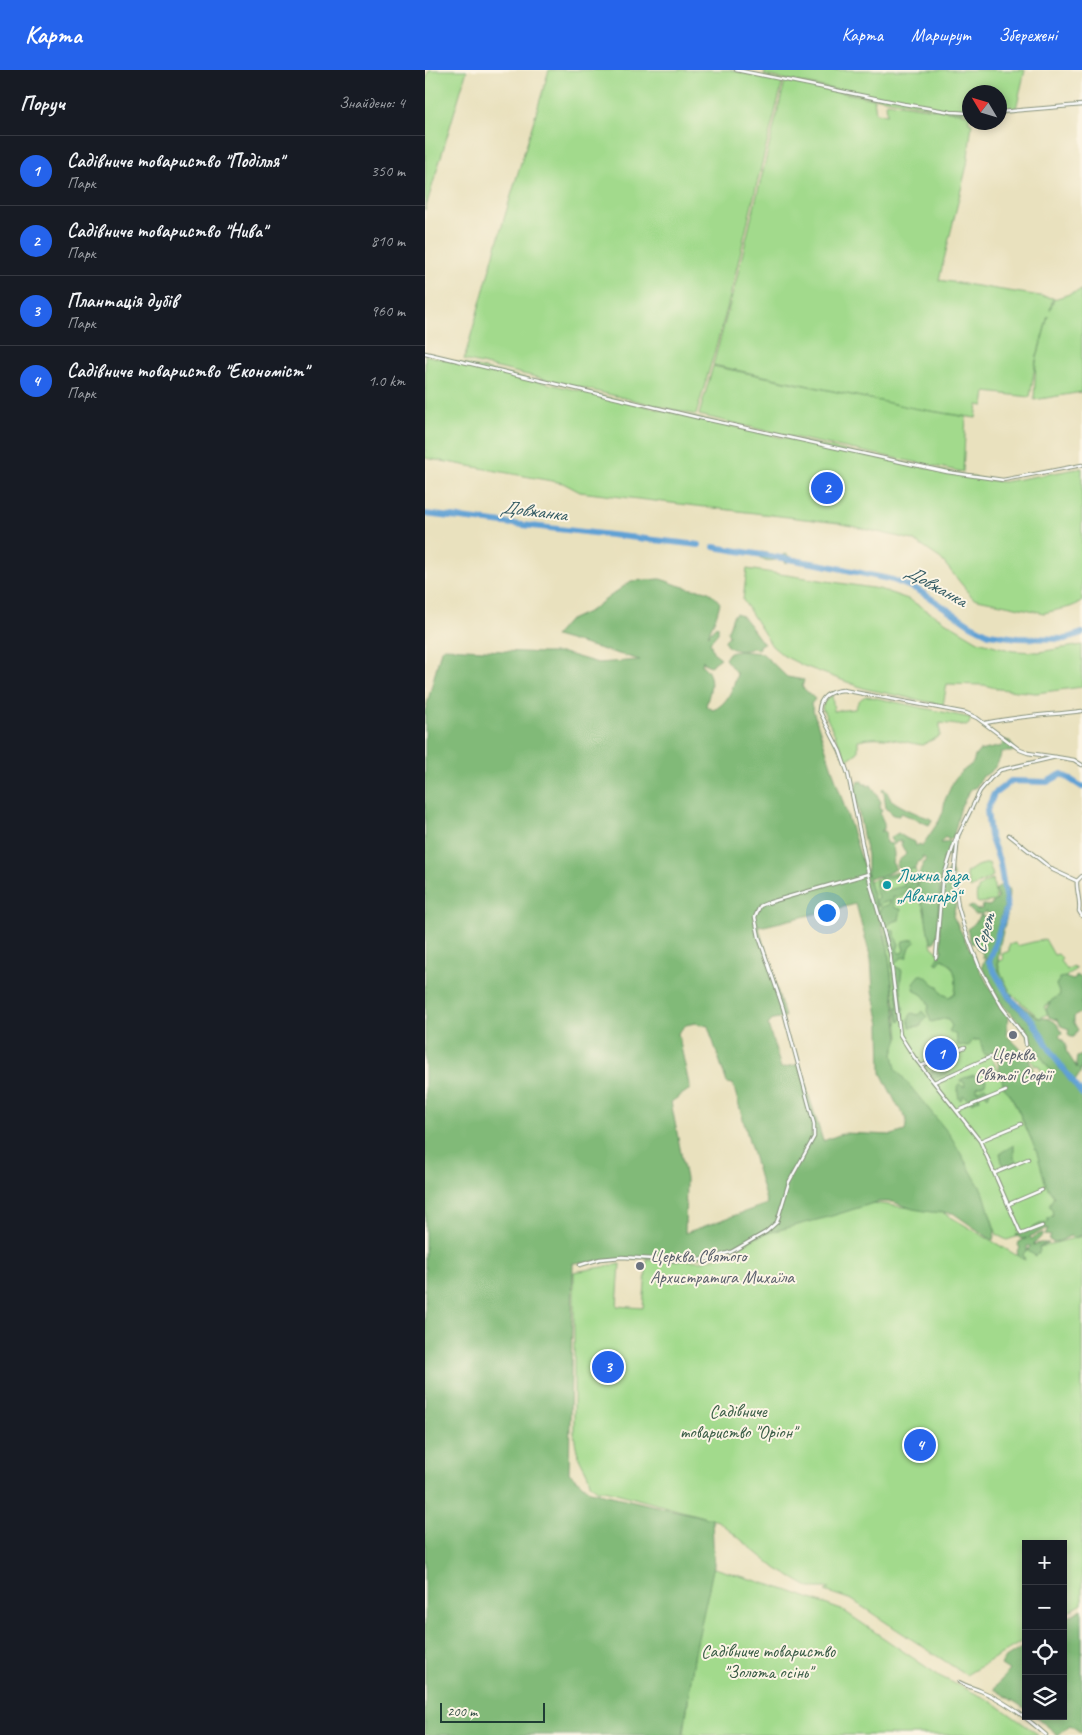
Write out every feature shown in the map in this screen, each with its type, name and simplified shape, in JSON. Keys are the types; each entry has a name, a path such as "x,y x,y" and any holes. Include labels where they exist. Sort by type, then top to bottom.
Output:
{"street":[{"path":"736,70 905,104 962,113"},
{"path":"1007,111 1082,105"},
{"path":"425,353 700,418 947,472 1010,480 1082,465"},
{"path":"1042,1226 1021,1234 995,1173 979,1142 909,1050 899,1031 890,953 868,874 858,817 844,763 833,736 819,710 819,704 823,698 835,690 859,692 966,713 985,723 1020,750 1074,760 1082,765"},
{"path":"985,723 1003,719 1082,711"},
{"path":"1026,1045 1025,1037 1002,1007 979,966 958,906 954,870 958,836 980,791 996,773 1005,768 1056,756"},
{"path":"936,958 941,882 956,838 961,830"},
{"path":"1009,836 1044,864 1077,881"},
{"path":"580,1265 622,1257 690,1261 713,1258 731,1252 772,1228 777,1222 789,1182 814,1137 815,1124 783,1008 759,937 755,917 760,906 767,903 868,874"},
{"path":"1077,881 1082,876"},
{"path":"1077,881 1080,903 1079,911 1082,916"},
{"path":"921,1066 965,1047"},
{"path":"934,1082 990,1057"},
{"path":"957,1111 1006,1091"},
{"path":"979,1142 1021,1124"},
{"path":"995,1173 1028,1159"},
{"path":"1008,1204 1042,1190"},
{"path":"959,1682 967,1687 981,1691 1014,1709 1046,1735"}],"green space":[{"path":"429,70 467,70 425,210 425,83"},
{"path":"549,70 731,70 783,81 727,309 696,415 464,360"},
{"path":"766,70 1025,70 1016,109 1007,110 1007,85 962,85 962,111 867,96 764,75"},
{"path":"785,81 874,99 876,113 887,114 886,102 962,113 962,130 971,130 967,165 939,280 1053,298 1050,310 1054,299 1082,290 1082,392 1034,400 1036,362 1048,316 1036,360 1030,397 986,392 984,406 978,405 976,418 912,408 713,365 735,285"},
{"path":"425,355 770,435 982,479 1003,482 1082,468 1082,602 1044,613 973,598 941,559 913,540 838,523 580,492 563,483 425,458"},
{"path":"713,366 913,408 966,417 963,472 792,437 699,415"},
{"path":"762,552 780,556 786,554 799,560 797,562 791,560 786,563 781,558 771,561 765,560 757,555"},
{"path":"747,569 879,589 908,599 978,641 1013,651 1039,652 1082,645 1082,687 1036,693 999,689 984,685 947,684 943,705 866,689 804,666 784,656 772,646 743,600"},
{"path":"660,579 690,589 707,591 720,603 708,635 718,626 718,633 710,642 713,652 721,658 710,666 704,663 703,660 702,665 709,674 711,684 706,706 713,710 723,704 732,690 737,674 725,659 729,653 738,651 762,653 787,677 804,680 802,687 815,699 811,704 867,876 867,855 854,788 858,782 862,781 867,786 871,785 881,802 879,809 882,810 880,814 884,823 884,829 881,831 885,831 886,843 892,844 894,855 892,862 896,869 882,876 909,872 916,877 913,880 897,876 882,880 881,876 868,878 888,948 898,1038 893,1054 896,1069 950,1135 984,1194 995,1231 993,1240 953,1213 913,1209 893,1202 877,1202 760,1235 706,1257 650,1257 573,1263 569,1473 590,1491 712,1519 714,1565 695,1652 683,1735 425,1735 425,712 441,650 444,648 564,653 598,663 640,660 555,636 568,621 590,611 631,581","holes":["856,904 871,959 873,990 880,1024 881,1073 907,1120 905,1131 892,1135 844,1133 823,1141 799,1064 781,1068 768,1025 773,1019 785,1017 758,925 764,926","695,1023 708,1026 727,1083 733,1084 767,1204 685,1233 686,1179 671,1102 690,1089 678,1033 686,1025"]},
{"path":"736,613 747,622 764,644 759,645 759,648 739,650 732,649 726,645 725,640 729,636 727,631"},
{"path":"832,695 834,711 855,709 860,699 867,696 971,718 966,726 940,723 940,736 922,745 883,738 858,740 858,752 847,760 822,708 825,700"},
{"path":"1004,740 1010,741 1015,750 1001,752 995,767 983,776 976,787 971,789 961,806 953,838 949,840 945,837 940,843 949,841 952,844 951,853 943,858 944,866 940,883 938,915 942,884 950,869 953,874 952,885 956,903 953,916 986,981 1008,1017 1006,1035 1020,1048 1027,1058 1034,1075 1049,1073 1050,1070 1019,1022 1001,1003 982,967 984,960 987,959 988,966 993,970 993,953 1004,911 1006,891 1009,888 1008,912 1000,944 999,970 1014,999 1038,1018 1049,1019 1058,1025 1062,1033 1059,1036 1066,1044 1066,1051 1077,1068 1077,1057 1082,1055 1082,1070 1079,1069 1081,1072 1075,1081 1071,1080 1067,1069 1054,1057 1059,1068 1082,1097 1082,1235 1074,1238 1070,1236 1053,1242 1049,1240 1051,1236 1045,1235 1048,1228 1029,1237 1032,1239 1043,1233 1033,1245 1049,1243 1039,1247 1040,1251 1036,1256 1029,1252 1028,1249 1031,1246 1027,1246 1027,1250 1023,1254 1025,1260 1019,1257 1017,1251 1020,1248 1019,1242 1027,1238 1021,1239 1016,1235 1044,1222 1048,1223 1048,1218 1053,1216 1049,1205 1054,1197 1046,1185 1037,1153 1022,1118 1010,1094 1004,1088 997,1058 984,1054 980,1040 973,1040 968,1047 958,1045 956,1035 949,1031 952,1026 947,1018 931,1022 927,1011 929,1006 927,1001 915,991 913,984 920,975 923,975 938,986 941,993 949,997 955,993 955,973 950,965 942,959 938,964 935,962 942,951 939,922 937,937 934,943 928,932 924,908 919,899 921,894 918,881 926,859 922,856 923,859 917,863 914,869 900,870 896,866 906,854 901,844 903,841 896,842 894,845 890,838 898,833 915,842 916,846 920,844 922,846 939,821 945,800 954,780 973,763 979,751 1002,746","holes":["995,974 1008,995 1024,1014 1032,1019 1039,1031 1007,999","1039,1032 1052,1054 1041,1038"]},
{"path":"883,788 892,800 932,820 929,825 901,813 899,816 893,815 886,809"},
{"path":"989,863 993,876 970,888 966,873 977,866"},
{"path":"915,868 932,947 943,956 959,976 948,1017 962,1044 981,1038 1010,1093 1053,1191 1055,1212 1052,1221 1044,1227 1007,1240 997,1235 981,1190 895,1070 891,1054 899,1037 895,1001 885,931 868,881"},
{"path":"993,879 996,901 977,902 976,897 980,887 985,882"},
{"path":"876,880 884,893 888,890 904,886 904,882 907,880 911,884 914,880 917,884 915,890 908,887 906,892 898,898 893,897 895,908 901,909 899,920 892,922 887,927 884,925 879,911 891,901 881,903 879,907 875,901 878,897 875,889"},
{"path":"1001,885 1005,894 1005,904 988,958 983,958 982,952 977,949 975,944 971,943 967,929 981,915 989,918 993,917 992,914 985,912 975,914 968,908 972,906 977,910 982,909 983,905 989,906 998,899 995,890"},
{"path":"891,929 894,931 899,944 897,950 899,953 902,953 904,950 903,941 914,939 915,942 910,947 907,957 901,958 895,963 895,966 902,970 900,984 904,1015 900,1022 892,961 895,954 890,946 888,935"},
{"path":"1045,939 1054,955 1058,954 1062,958 1060,961 1067,970 1073,966 1076,969 1056,984 1061,995 1044,1007 1048,1014 1039,1018 1008,989 1000,972 998,961 1003,960 1002,954 1009,951 1009,945 1015,943 1017,946"},
{"path":"1076,975 1082,978 1082,1014 1078,1013 1074,1017 1074,1023 1078,1030 1074,1037 1071,1037 1068,1034 1069,1029 1061,1026 1058,1020 1049,1017 1046,1009 1052,1000 1060,995 1056,985 1060,978 1064,977 1073,980 1076,978"},
{"path":"922,1011 927,1017 921,1026 910,1027 908,1019 912,1013 918,1015"},
{"path":"1034,1044 1052,1067 1049,1074 1044,1075 1038,1065 1035,1066 1025,1051"},
{"path":"947,1055 950,1057 950,1072 935,1079 933,1078 931,1071 939,1070 943,1067 942,1063 935,1061"},
{"path":"974,1075 978,1081 986,1080 985,1084 977,1087 977,1091 985,1087 990,1092 988,1097 983,1092 973,1097 975,1101 979,1096 980,1099 972,1103 963,1095 961,1100 959,1099 957,1087 960,1084 963,1087 965,1086 964,1082 960,1081 961,1079"},
{"path":"1014,1145 1014,1158 1017,1161 1003,1167 1000,1153"},
{"name":"Садівниче товариство \"Оріон\"","path":"872,1203 942,1212 1016,1255 1082,1236 1082,1604 1067,1613 1067,1540 1022,1540 1022,1641 966,1675 852,1600 825,1591 829,1588 810,1588 777,1569 718,1521 605,1490 597,1490 590,1484 579,1457 574,1432 574,1272 620,1264 617,1306 643,1308 647,1259 704,1261 725,1254 755,1238 779,1229"},
{"name":"Садівниче товариство \"Золота осінь\"","path":"711,1567 786,1590 844,1611 941,1677 991,1701 1039,1735 684,1735 692,1668"},
{"path":"1082,1609 1082,1733 1070,1725 1058,1735 1040,1720 1067,1720 1067,1618"},
{"path":"1022,1648 1022,1706 994,1689 1009,1670 1001,1665 1004,1659"}],"waterway":[{"name":"Довжанка","path":"425,514 699,545"},
{"name":"Довжанка","path":"714,547 824,565 893,580 918,590 971,625 989,634 1017,638 1065,639 1082,633"},
{"name":"Серет","path":"1082,787 1062,774 1047,782 1011,781 994,794 987,810 990,836 1000,863 1007,907 989,962 1009,997 1032,1020 1056,1059 1082,1094"}],"place":[{"name":"Садівниче товариство \"Нива\"","path":"827,488"},
{"name":"Лижна база „Авангард“","path":"887,885"},
{"name":"Церква Святої Софії","path":"1013,1035"},
{"name":"Садівниче товариство \"Поділля\"","path":"941,1054"},
{"name":"Церква Святого Архистратига Михаїла","path":"640,1266"},
{"name":"Плантація дубів","path":"608,1367"},
{"name":"Садівниче товариство \"Економіст\"","path":"920,1445"}]}
